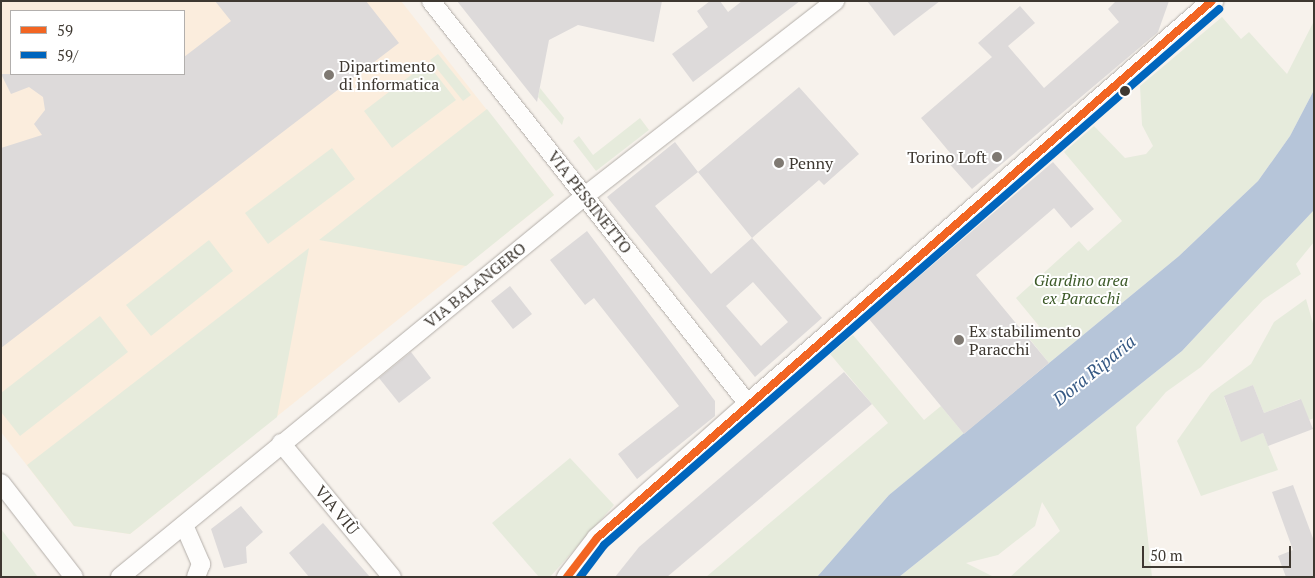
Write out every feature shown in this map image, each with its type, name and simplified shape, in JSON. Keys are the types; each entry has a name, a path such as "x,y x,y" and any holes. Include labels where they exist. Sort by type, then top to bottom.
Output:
{"street":[{"name":"VIA PESSINETTO","path":"431,1 586,195 748,404"},
{"name":"VIA BALANGERO","path":"120,577 281,443 586,195 835,1"},
{"path":"567,577 597,538 748,404 1212,1"},
{"name":"VIA VIÙ","path":"281,443 392,577"},
{"path":"1,482 74,577"},
{"path":"184,524 202,564 196,577"}],"shaded area":[{"path":"1,1 401,1 554,195 130,534 74,526 1,432"}],"green space":[{"name":"Giardino area ex Paracchi","path":"1222,17 1241,39 1249,32 1287,74 1314,21 1314,90 1290,136 1258,181 1179,256 1049,363 1028,337 1039,326 1016,298 1079,241 1088,251 1122,221 1064,152 1094,126 1125,158 1146,154 1153,146 1142,125 1140,86"},
{"path":"438,54 471,95 463,101 430,60"},
{"path":"427,63 456,100 392,148 364,111"},
{"path":"540,88 564,118 562,125 538,97"},
{"path":"487,109 554,195 466,266 319,240"},
{"path":"640,118 649,130 596,171 573,141 579,136 593,155"},
{"path":"332,148 355,179 268,244 245,213"},
{"path":"1314,210 1314,242 1296,264 1301,274 1263,300 1201,367 1166,392 1136,427 1152,577 1010,577 1060,531 1042,502 1035,526 998,555 966,563 994,577 899,577 1182,351"},
{"path":"209,240 233,271 151,336 126,305"},
{"path":"309,248 277,417 130,534 74,526 27,465"},
{"path":"1306,299 1314,327 1314,418 1309,420 1300,399 1264,413 1253,385 1224,397 1241,441 1263,433 1278,470 1201,496 1177,441 1211,393 1251,364 1274,322"},
{"path":"100,316 128,352 20,436 1,412 1,393"},
{"path":"853,335 924,420 941,406 964,434 889,495 817,577 706,577 888,423 830,354"},
{"path":"570,458 614,505 550,577 539,577 492,523"},
{"path":"1,529 38,577 1,577"}],"water":[{"name":"Dora Riparia","path":"1314,90 1314,210 1182,351 899,577 817,577 889,495 1179,256 1258,181 1290,136"}],"building":[{"path":"215,1 366,1 399,43 1,348 1,148 42,135 34,124 45,110 43,97 29,87 11,94 1,74 185,75 185,56 231,21"},
{"path":"457,1 662,1 654,42 578,25 549,40 537,102"},
{"path":"710,1 720,1 728,12 742,1 800,1 693,82 672,54 708,27 697,11"},
{"path":"867,1 940,1 894,36"},
{"path":"1116,1 1169,1 1158,32 972,189 945,159 951,154 921,118 992,57 978,43 1020,6 1035,23 1008,46 1044,88 1119,22 1108,9"},
{"name":"Penny","path":"799,87 859,154 824,185 819,180 752,238 698,172"},
{"path":"675,142 698,172 655,206 711,274 752,238 822,318 755,377 607,197","holes":["753,282 788,322 761,346 726,306"]},
{"name":"Ex stabilimento Paracchi","path":"1053,162 1094,209 1071,228 1054,208 976,275 1049,363 964,434 869,319"},
{"path":"587,231 715,401 715,416 637,479 618,454 679,406 594,298 585,305 550,260"},
{"path":"510,286 532,314 513,329 491,301"},
{"path":"411,352 431,378 399,403 379,378"},
{"path":"844,372 872,404 667,577 615,577 639,547"},
{"path":"1253,385 1264,413 1301,399 1313,429 1268,446 1263,433 1241,442 1224,396"},
{"path":"1293,485 1314,541 1314,577 1286,577 1278,556 1293,550 1272,492"},
{"path":"241,506 263,532 246,547 247,563 224,568 211,529"},
{"path":"323,523 370,577 309,577 289,553"}],"transit line":[{"name":"59","path":"567,577 597,538 1212,1"},
{"name":"59/","path":"580,577 604,545 1219,9"}],"place":[{"name":"Dipartimento di informatica","path":"329,75"},
{"name":"Torino Loft","path":"997,157"},
{"name":"Penny","path":"779,163"},
{"name":"Ex stabilimento Paracchi","path":"959,340"}]}
